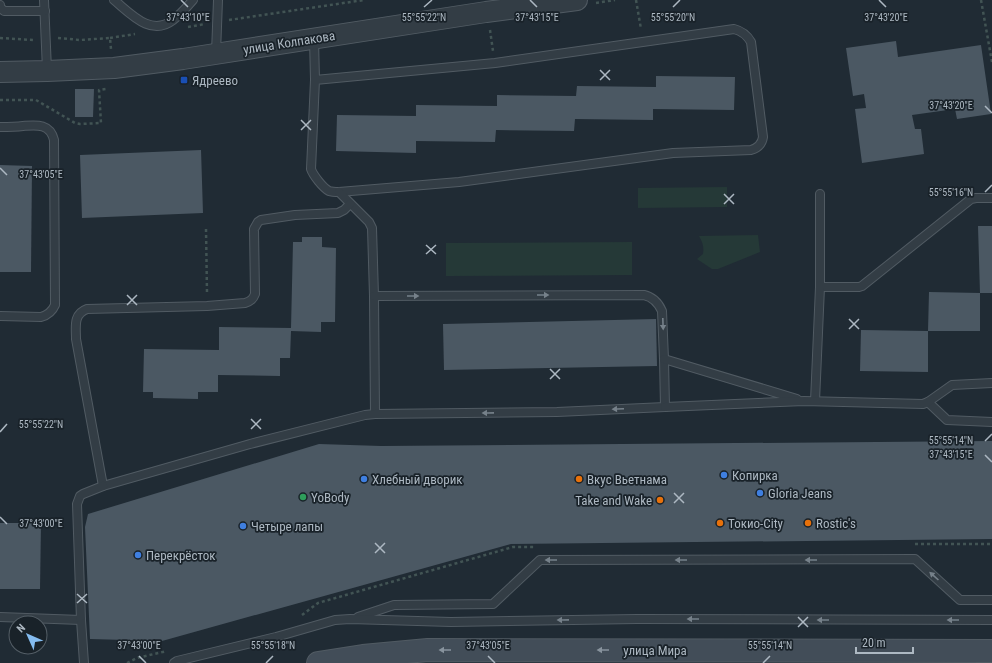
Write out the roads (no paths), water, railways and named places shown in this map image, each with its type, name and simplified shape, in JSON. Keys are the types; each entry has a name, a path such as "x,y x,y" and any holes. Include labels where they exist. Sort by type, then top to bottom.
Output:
{"main road":[{"name":"улица Мира","path":"318,663 363,656 428,650 992,651"}],"street":[{"name":"улица Колпакова","path":"0,72 114,68 568,1"}],"lane":[{"path":"44,0 47,71"},
{"path":"114,0 138,20 157,26 169,23 175,19 193,0"},
{"path":"216,54 218,0"},
{"path":"0,5 4,11 44,11"},
{"path":"314,38 315,80 310,164 312,172 324,188 332,192 459,182 673,153 751,150 756,149 763,137 751,42 744,33 734,29 495,63 315,80"},
{"path":"0,127 40,125 49,130 53,135 55,305 50,313 41,317 0,316"},
{"path":"339,192 369,222 372,228 375,414"},
{"path":"815,401 820,287 820,194"},
{"path":"820,287 862,286 970,199 992,198"},
{"path":"104,486 76,339 76,324 79,313 87,309 207,306 246,303 253,298 255,294 254,229 258,222 261,220 295,215 338,213 350,204"},
{"path":"374,296 650,296 660,305 662,310 665,407"},
{"path":"664,359 804,401"},
{"path":"84,663 77,504 80,496 83,494 104,486 250,444 366,415 557,412 804,401 923,404 952,385 992,383"},
{"path":"928,402 947,420 992,422"},
{"path":"350,619 394,605 493,604 540,560 915,559 960,600 992,600"},
{"path":"0,617 81,620"},
{"path":"174,663 276,637 335,620 350,619 451,622 637,619 992,620"}],"place":[{"name":"Ядреево","path":"184,80"},
{"name":"Копирка","path":"724,475"},
{"name":"Хлебный дворик","path":"364,479"},
{"name":"Вкус Вьетнама","path":"579,479"},
{"name":"Gloria Jeans","path":"760,493"},
{"name":"YoBody","path":"303,497"},
{"name":"Take and Wake","path":"660,500"},
{"name":"Токио-City","path":"720,523"},
{"name":"Rostic's","path":"808,523"},
{"name":"Четыре лапы","path":"243,526"},
{"name":"Перекрёсток","path":"138,555"}]}
